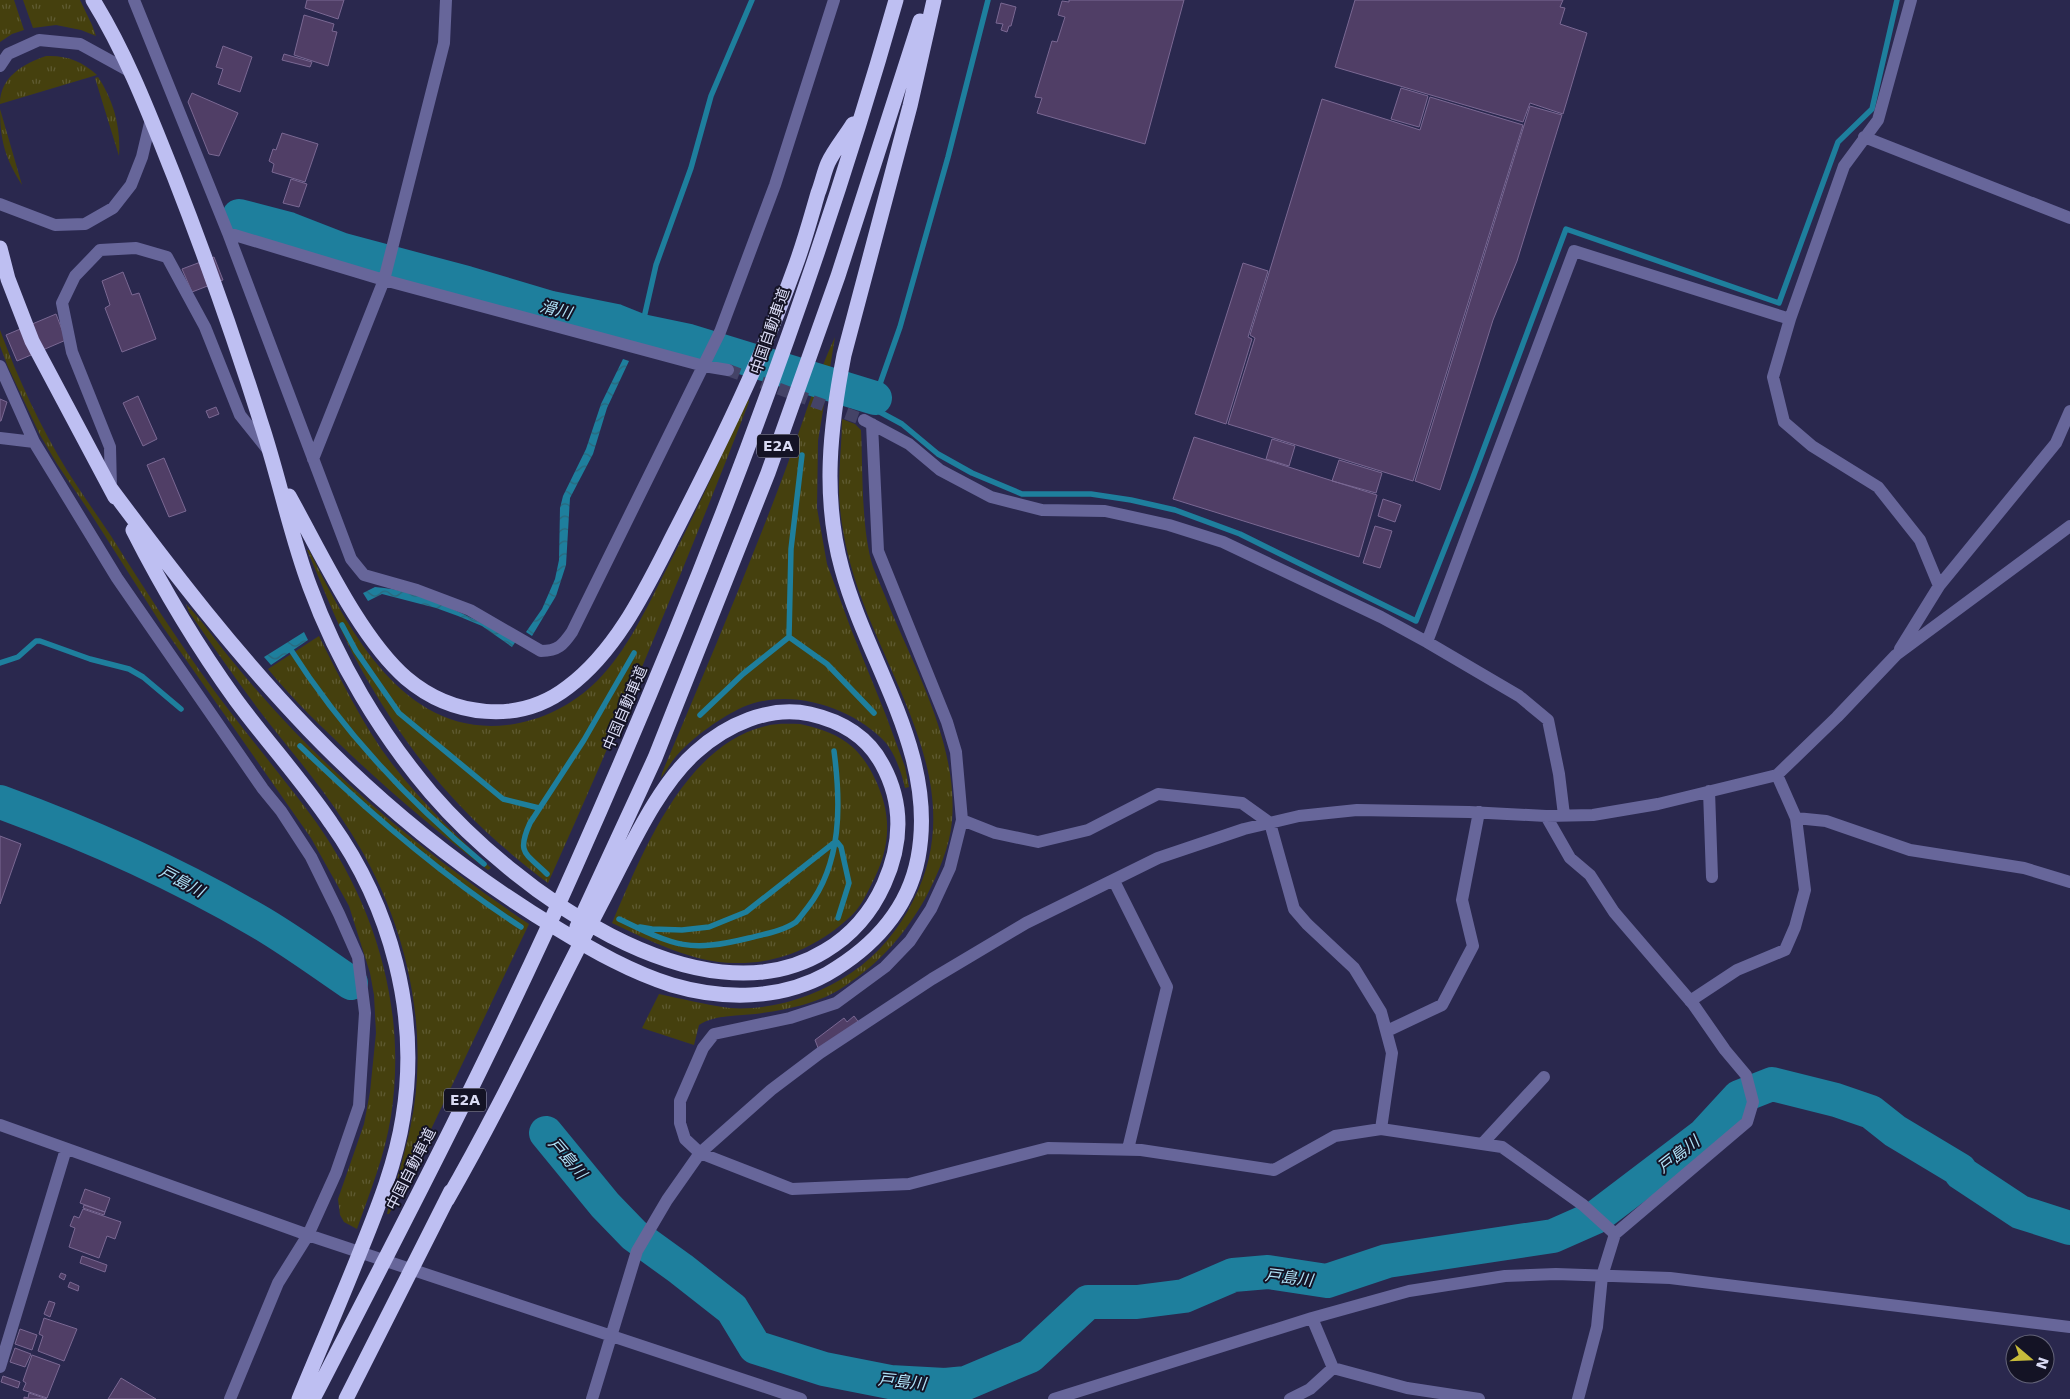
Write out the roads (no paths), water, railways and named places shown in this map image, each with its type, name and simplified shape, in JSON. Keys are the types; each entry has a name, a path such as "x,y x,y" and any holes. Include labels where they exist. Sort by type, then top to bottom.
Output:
{"highway":[{"path":"94,0 131,72 209,266 270,452 298,550 327,629 371,710 412,770 462,826 490,853 547,897 618,939 673,962 695,968 725,974 762,974 782,970 819,955 855,929 869,912 880,893 896,850 899,830 894,788 876,753 865,740 849,728 816,715 794,711 753,718 731,727 712,739 687,761 658,800 604,884"},
{"path":"102,0 109,26"},
{"name":"中国自動車道","path":"313,1399 396,1238 532,961 576,867 688,603 743,461 800,299 864,109 896,0"},
{"name":"E2A","path":"346,1399 604,884 768,473 838,276 880,150 926,0"},
{"path":"111,489 222,634 311,732 408,822 453,857 532,913 603,956 652,978 696,990 743,996 767,994 812,982 832,971 852,959 887,926 899,908 910,885 921,838 922,816 916,767 902,722 851,600 841,567 830,505 829,471 836,396 844,355 910,106 934,0"},
{"path":"276,473 354,613 373,639 406,677 440,700 482,712 503,712 526,708 546,701 567,688 587,671 604,652 637,601 662,557 727,427 763,345 795,267 828,163 864,109"},
{"path":"0,248 8,279 32,341 154,572 200,649 237,701 333,824 355,860 375,899 388,934 398,971 404,1009 407,1082 403,1117 385,1187 349,1281 299,1399"}],"street":[{"path":"134,0 228,233 351,559 364,575 417,590 470,610 541,651 551,651 561,647 572,632 720,332 775,185 834,0"},
{"path":"313,459 384,280 444,43 446,0"},
{"path":"1911,0 1878,120 1844,166 1790,319 1773,376 1784,422 1812,446 1878,486 1920,540 1939,586"},
{"path":"0,66 8,54 39,40 80,44 131,72"},
{"path":"0,204 55,225 85,224 113,208 131,186 142,158 151,119"},
{"path":"1864,137 2070,218"},
{"path":"228,233 384,280 704,366 728,370"},
{"path":"111,489 110,447 72,352 62,304 75,276 100,250 136,248 167,257 205,327 240,415 270,452"},
{"path":"1427,642 1574,250 1790,319"},
{"path":"0,366 34,442 117,578 263,789 281,811 311,857 358,957 365,1013 359,1106 336,1173 308,1235 278,1283 230,1399"},
{"path":"1896,655 1939,586 2056,443 2070,411"},
{"path":"1564,815 1559,774 1548,720 1519,696 1427,642 1381,617 1223,542 1170,525 1105,511 1042,510 991,497 940,470 909,444 868,422 878,551 947,722 956,752 962,820 950,868 931,909 910,941 885,967 836,1003 790,1018 714,1034 704,1048 680,1101 680,1123 685,1139 700,1153 792,1189 909,1184 1048,1148 1141,1150 1274,1170 1335,1136 1381,1129 1502,1147 1583,1205 1612,1230"},
{"path":"0,438 34,442"},
{"path":"592,1399 637,1251 676,1186 700,1153 771,1090 820,1053 932,978 1026,923 1158,858 1244,829 1299,816 1358,810 1479,812 1546,816 1593,815 1636,808 1777,775 1837,717 1896,655 2070,526"},
{"path":"1690,1001 1737,970 1786,950 1795,927 1805,890 1796,818 1777,775"},
{"path":"1709,791 1712,877"},
{"path":"962,820 995,832 1038,842 1088,830 1158,794 1242,803 1270,823 1294,909 1307,924 1354,968 1381,1012 1392,1053 1381,1129"},
{"path":"1387,1031 1442,1005 1473,946 1462,900 1479,812"},
{"path":"1546,816 1570,858 1590,875 1614,912 1690,1001 1746,1076 1753,1102 1747,1122 1612,1230 1602,1276 1597,1327 1578,1399"},
{"path":"1796,818 1826,821 1910,850 2024,868 2070,882"},
{"path":"1114,881 1167,987 1128,1149"},
{"path":"1482,1144 1544,1077"},
{"path":"0,1125 308,1235 801,1399"},
{"path":"0,1367 66,1149"},
{"path":"1054,1399 1312,1318 1410,1291 1505,1276 1556,1274 1670,1278 2070,1327"},
{"path":"1312,1318 1333,1368"},
{"path":"1290,1399 1310,1389 1333,1368"},
{"path":"1333,1368 1407,1388 1479,1399"}],"water":[{"path":"623,359 629,361 607,408 593,454 570,498 566,565 556,596 532,636 526,632 542,609 555,579 559,560 560,508 563,496 586,449 601,404"},
{"path":"375,587 412,594 430,600 465,615 516,641 512,647 482,626 436,608 382,594 368,601 363,593"},
{"path":"304,632 308,640 271,665 264,657"}],"waterway":[{"path":"641,331 656,265 691,168 711,96 752,0"},
{"path":"988,0 948,157 900,327 875,398 878,411 902,424 938,454 972,473 1022,494 1091,494 1131,500 1175,510 1240,534 1416,621 1472,480 1566,229 1779,303 1838,142 1872,109 1897,0"},
{"name":"滑川","path":"239,216 289,229 343,250 467,283 551,308 616,321 641,331 689,341 875,398"},
{"path":"700,715 743,674 789,637 791,549 802,455"},
{"path":"342,625 356,651 399,713 503,799 539,808"},
{"path":"789,637 827,664 874,713"},
{"path":"0,663 18,657 36,641 40,641 90,659 129,669 143,677 181,709"},
{"path":"289,647 331,707 378,763 429,815 484,864"},
{"path":"547,874 525,852 524,841 526,833 530,823 584,740 634,653"},
{"path":"300,746 379,819 434,865 521,927"},
{"path":"619,919 669,941 696,946 728,943 749,938 779,930 796,922 819,890 833,852 838,812 834,751"},
{"name":"戸島川","path":"0,802 66,827 163,870 268,927 351,983"},
{"path":"640,927 682,930 709,927 746,912 835,842"},
{"path":"837,842 841,847 849,883 838,918"},
{"name":"戸島川","path":"546,1133 605,1205 634,1235 732,1309 755,1347 824,1369 890,1382 945,1385 966,1383 1030,1356 1088,1302 1137,1302 1184,1296 1233,1275 1268,1272 1327,1281 1387,1261 1553,1236 1596,1217 1704,1135 1739,1097 1772,1084 1836,1100 1871,1112 1895,1131 1960,1170 1961,1173 2020,1212 2070,1228"}],"tunnel":[{"path":"728,370 864,420"}]}
